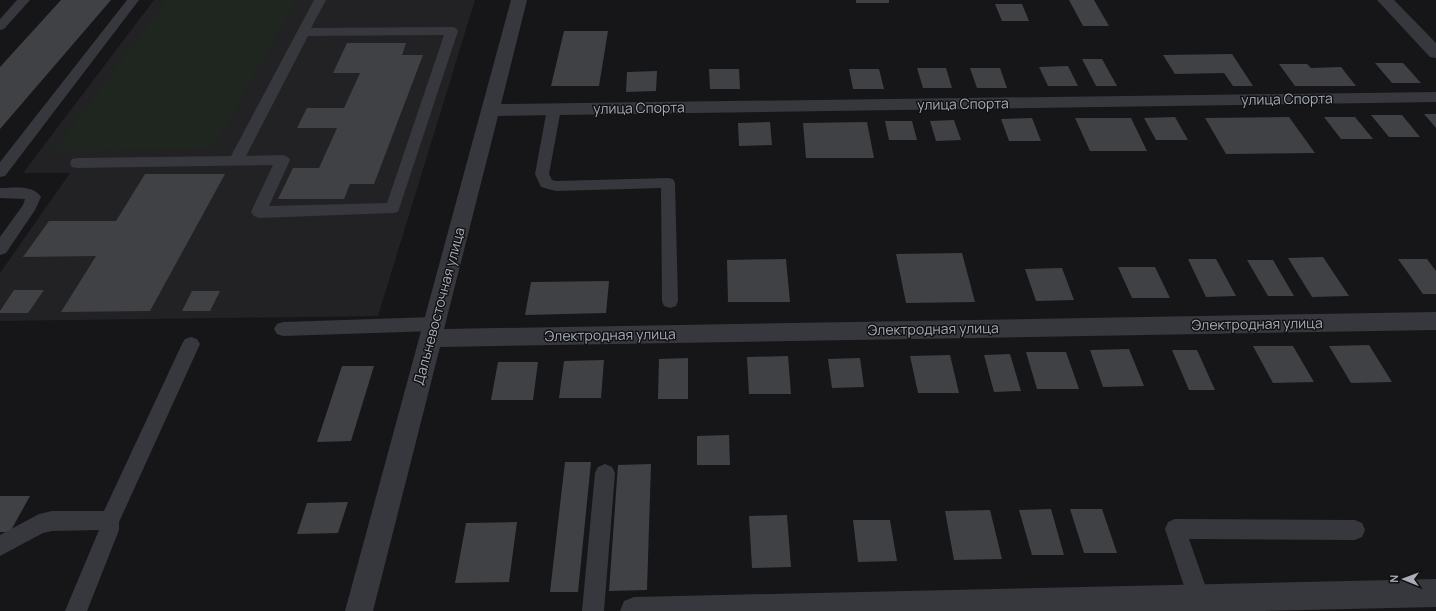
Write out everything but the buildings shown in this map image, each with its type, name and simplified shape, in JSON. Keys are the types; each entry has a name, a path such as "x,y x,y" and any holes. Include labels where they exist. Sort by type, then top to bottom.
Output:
{"street":[{"name":"Дальневосточная улица","path":"359,611 519,0"},
{"path":"1385,0 1436,53"},
{"name":"улица Спорта","path":"490,110 1436,97"},
{"name":"Электродная улица","path":"433,331 1436,321"},
{"path":"634,611 1146,605 1199,599 1436,593"}],"lane":[{"path":"0,26 24,0"},
{"path":"0,172 133,0"},
{"path":"236,161 320,0"},
{"path":"77,163 283,160 260,212 393,208 452,31 303,32"},
{"path":"554,109 542,174 546,183 556,186 668,183 670,301"},
{"path":"0,193 26,192 33,197 30,206 0,248"},
{"path":"283,329 433,331"},
{"path":"76,611 109,530 109,522 191,344"},
{"path":"593,611 605,473"},
{"path":"0,546 39,524 101,520 109,522"},
{"path":"1199,599 1175,529 1355,530"}],"shaded area":[{"path":"154,0 475,0 378,316 0,321 0,273 70,173 23,173"},
{"path":"167,0 297,0 213,149 54,151"}]}
